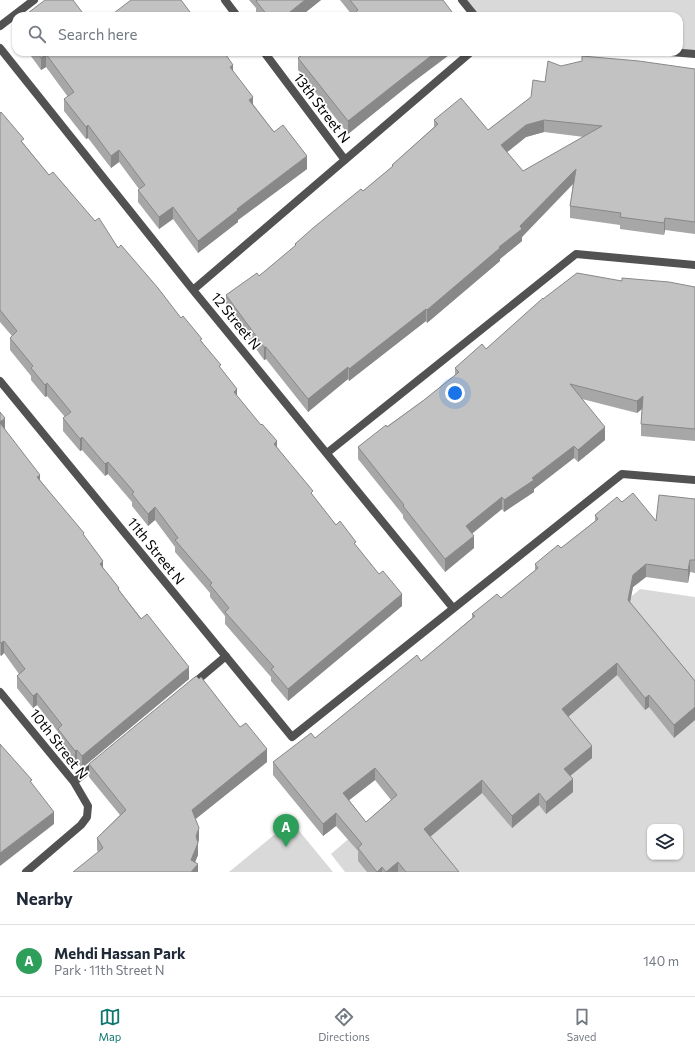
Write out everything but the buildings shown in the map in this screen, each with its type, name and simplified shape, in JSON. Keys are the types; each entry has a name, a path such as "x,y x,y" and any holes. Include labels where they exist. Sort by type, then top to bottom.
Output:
{"street":[{"path":"18,12 34,0"},
{"path":"225,0 234,12"},
{"path":"462,0 472,12"},
{"path":"0,26 12,17"},
{"name":"12 Street N","path":"0,48 193,290 453,608"},
{"path":"683,53 695,54"},
{"name":"13th Street N","path":"267,56 345,160"},
{"path":"193,290 466,56"},
{"path":"327,453 576,254 695,265"},
{"name":"11th Street N","path":"0,381 292,737 453,608"},
{"path":"453,608 622,474 695,480"},
{"path":"190,687 226,656"},
{"name":"10th Street N","path":"0,692 74,782 88,806 87,817 81,825 26,872"},
{"path":"74,782 105,757"}],"shaded area":[{"path":"464,0 695,0 695,54 683,52 683,12 473,12"},
{"path":"640,589 695,597 695,872 345,872 331,854"},
{"path":"291,821 333,872 229,872"}],"place":[{"name":"Mehdi Hassan Park","path":"286,847"}]}
